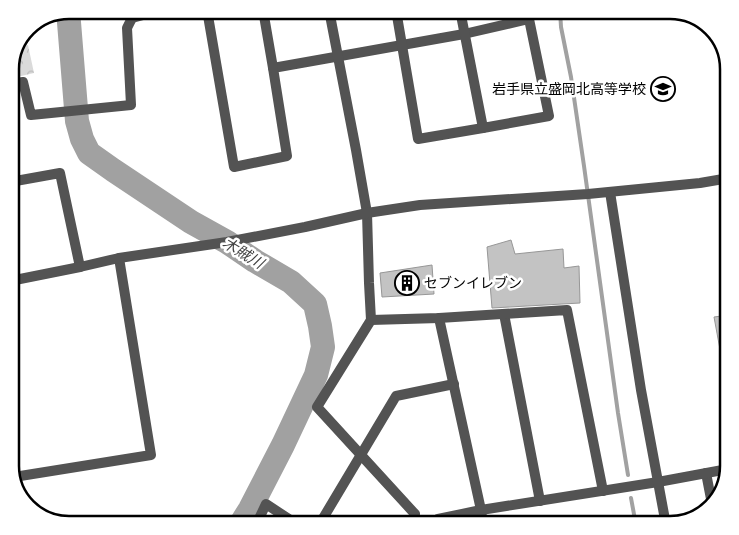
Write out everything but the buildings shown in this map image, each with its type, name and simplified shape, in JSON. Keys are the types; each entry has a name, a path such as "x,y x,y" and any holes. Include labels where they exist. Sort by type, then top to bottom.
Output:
{"street":[{"path":"19,82 22,82 31,115 131,105 127,28 130,19"},
{"path":"209,19 234,167 287,156 265,19"},
{"path":"332,19 367,213 368,282 371,320 317,407 415,514 414,516"},
{"path":"397,19 418,139 549,116 531,19"},
{"path":"462,19 483,128"},
{"path":"273,68 464,34 514,19"},
{"path":"19,180 60,173 80,267"},
{"path":"19,278 119,258 228,242 367,213 420,205 610,192 720,180"},
{"path":"610,192 632,335 664,516"},
{"path":"20,476 151,455 119,258"},
{"path":"371,320 567,310 603,491"},
{"path":"504,314 540,501"},
{"path":"439,318 482,516"},
{"path":"324,516 396,396 454,384"},
{"path":"452,516 720,470"},
{"path":"706,473 710,496"},
{"path":"260,516 266,504 284,516"}],"green space":[{"path":"28,45 34,73 19,77 20,56 24,46"}],"waterway":[{"name":"木賊川","path":"69,19 77,121 82,139 89,153 191,222 291,282 315,304 323,347 316,375 283,445 246,516"},
{"path":"561,19 571,77 628,475"},
{"path":"631,498 634,516"}],"place":[{"name":"岩手県立盛岡北高等学校","path":"663,89"},
{"name":"セブンイレブン","path":"407,283"}]}
